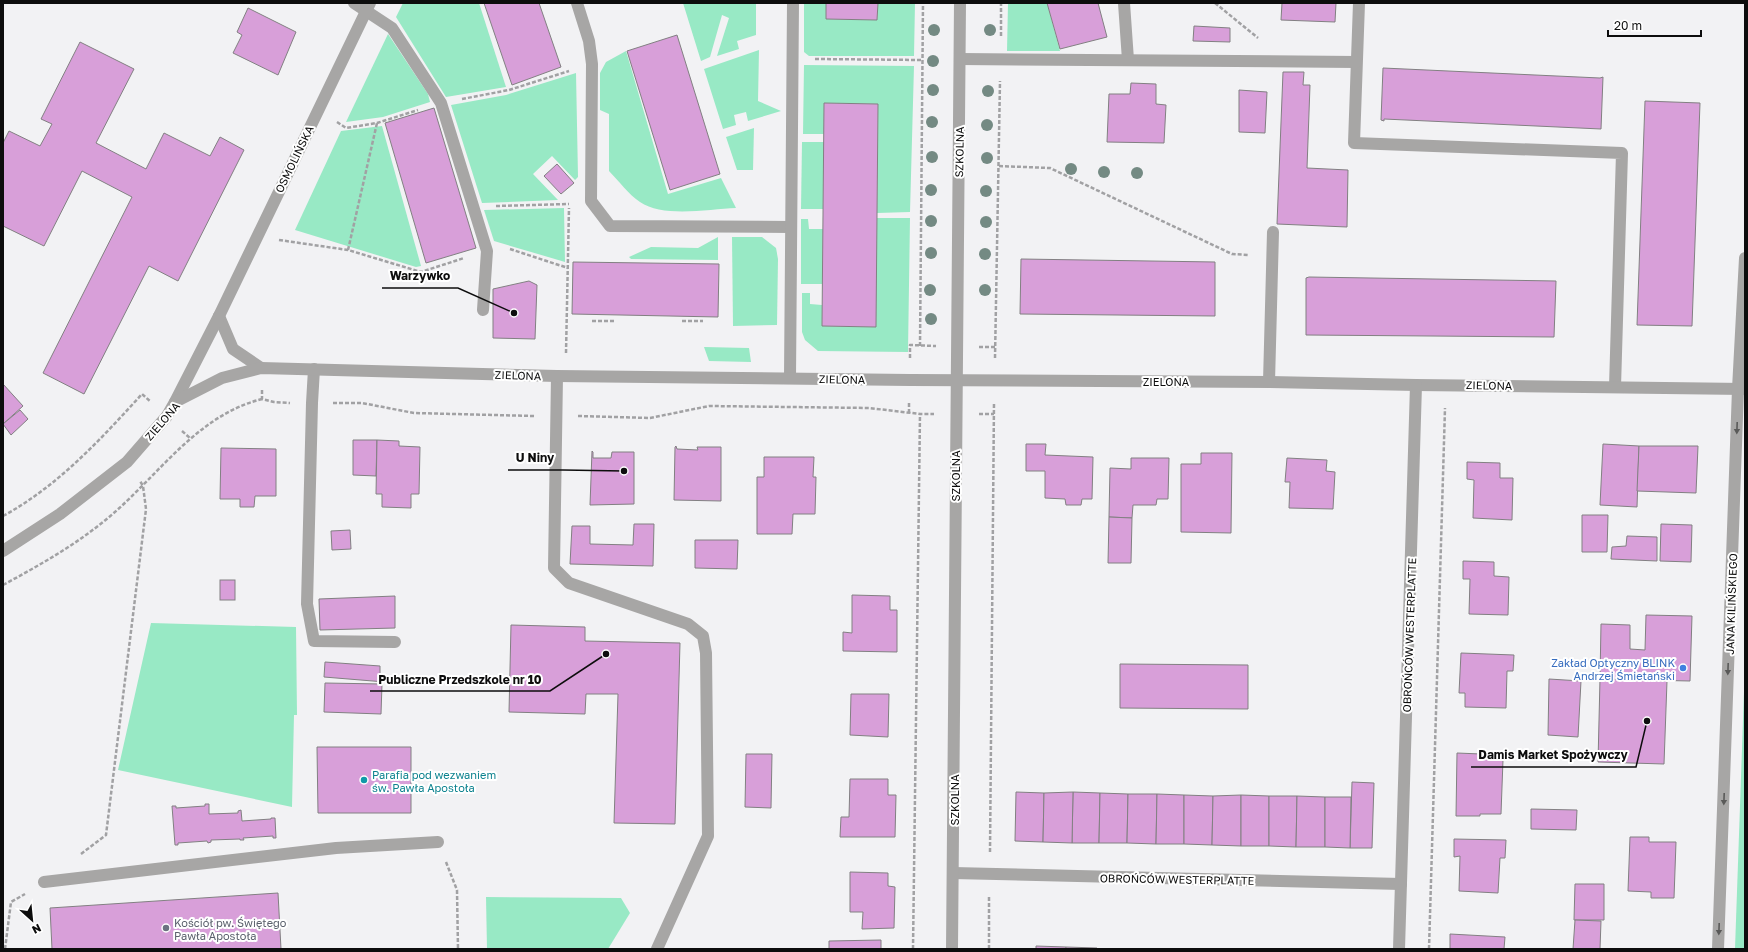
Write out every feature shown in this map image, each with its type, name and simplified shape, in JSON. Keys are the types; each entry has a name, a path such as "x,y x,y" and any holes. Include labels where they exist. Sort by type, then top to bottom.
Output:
{"street":[{"path":"354,3 368,6 392,28 441,103 487,251 484,310"},
{"path":"577,3 589,41 592,64 591,201 610,226 790,226"},
{"path":"790,378 790,226 793,3"},
{"name":"SZKOLNA","path":"952,949 960,3"},
{"path":"1124,3 1128,60"},
{"path":"1359,3 1354,143 1622,153 1615,387"},
{"name":"OSMOLIŃSKA","path":"175,402 219,316 368,6"},
{"path":"960,59 1356,62"},
{"path":"1269,382 1273,232"},
{"name":"JANA KILIŃSKIEGO","path":"1718,949 1742,389 1745,258"},
{"path":"219,316 233,349 261,368"},
{"name":"ZIELONA","path":"3,551 60,514 127,462 167,416 175,402 222,378 261,368 561,376 1269,382 1742,389"},
{"path":"314,369 306,597 306,604 314,641 395,642"},
{"path":"561,376 554,568 568,583 688,624 703,636 706,653 708,836 657,949"},
{"name":"OBROŃCÓW WESTERPLATTE","path":"1399,949 1416,385"},
{"path":"44,882 336,848 438,842"},
{"name":"OBROŃCÓW WESTERPLATTE","path":"953,873 1401,884"}],"path":[{"path":"920,346 923,3"},
{"path":"989,949 994,380 1001,3"},
{"path":"1215,3 1286,61"},
{"path":"792,59 922,60"},
{"path":"348,250 376,123"},
{"path":"999,166 1050,168 1232,254 1272,257"},
{"path":"473,207 569,204 591,201"},
{"path":"561,376 568,268 569,204"},
{"path":"257,236 348,250 421,272 487,251"},
{"path":"483,238 495,245 568,268"},
{"path":"592,321 614,321"},
{"path":"682,321 703,321"},
{"path":"1429,949 1446,385"},
{"path":"3,516 26,504 60,478 102,438 142,394 190,438"},
{"path":"3,585 55,556 104,522 143,486 190,438 227,412 244,404 262,399"},
{"path":"913,949 920,414"},
{"path":"75,859 106,835 146,509 143,486 127,462"},
{"path":"438,842 457,890 458,949"},
{"path":"5,949 11,902 44,882"}],"green space":[{"path":"403,3 479,3 506,87 446,97 396,17"},
{"path":"683,3 756,3 756,35 737,41 739,49 717,56 729,18 722,15 710,57 701,61"},
{"path":"804,3 826,3 826,19 877,20 878,3 915,3 914,56 809,56 804,52"},
{"path":"1008,3 1047,3 1060,51 1007,51"},
{"path":"388,34 428,94 430,102 383,117 346,122"},
{"path":"759,50 758,101 781,111 748,121 746,112 734,115 736,125 723,129 704,69"},
{"path":"626,51 668,194 721,178 736,208 673,211 650,207 640,202 632,195 609,171 609,114 600,110 600,73 606,62"},
{"path":"804,65 914,66 910,212 877,213 878,104 824,103 824,134 803,134"},
{"path":"576,73 578,177 575,180 552,156 533,174 558,200 482,203 451,105 506,95"},
{"path":"382,126 421,266 416,267 295,230 341,131"},
{"path":"754,128 753,170 737,170 726,137"},
{"path":"802,142 824,142 823,209 801,209"},
{"path":"564,208 565,262 494,241 484,210"},
{"path":"876,218 910,218 908,352 818,351 805,340 802,332 802,293 810,293 810,304 822,305 822,326 875,327"},
{"path":"801,219 808,219 809,229 823,229 822,284 801,284"},
{"path":"718,237 718,260 631,259 629,257 651,247 698,248"},
{"path":"732,237 762,237 776,248 778,259 777,325 733,326"},
{"path":"704,347 749,348 751,362 709,361"},
{"path":"151,623 296,627 297,715 294,715 292,807 118,770"},
{"path":"1745,663 1745,949 1735,949"},
{"path":"486,897 621,898 630,913 608,949 487,949"}],"building":[{"path":"484,3 539,3 561,67 512,85"},
{"path":"826,3 878,3 877,20 826,19"},
{"path":"1047,3 1098,3 1107,37 1060,49"},
{"path":"1282,3 1336,3 1335,22 1281,20"},
{"path":"248,8 296,32 278,75 233,53 242,35 237,32"},
{"path":"1194,26 1230,28 1230,42 1193,41"},
{"path":"677,35 720,174 670,190 627,51"},
{"path":"80,42 134,69 96,143 146,169 164,133 210,156 220,137 244,150 178,281 149,266 84,394 43,373 132,197 82,171 44,246 3,226 3,143 9,131 40,146 52,124 41,119"},
{"path":"1383,68 1603,77 1601,129 1384,119 1384,121 1381,120"},
{"path":"1283,72 1304,72 1303,85 1310,85 1307,168 1348,170 1347,227 1277,224"},
{"path":"1131,83 1156,84 1156,104 1166,105 1164,143 1107,142 1109,94 1130,94"},
{"path":"1239,90 1267,92 1265,133 1239,132"},
{"path":"1645,101 1700,103 1692,326 1637,325"},
{"path":"824,103 878,104 876,327 822,326"},
{"path":"434,108 476,248 426,263 385,123"},
{"path":"557,164 574,183 561,194 544,176"},
{"path":"1021,259 1215,262 1215,316 1020,314"},
{"path":"573,262 719,264 718,317 572,314"},
{"path":"1306,278 1556,281 1554,337 1306,335"},
{"path":"529,281 537,285 535,339 493,338 493,289"},
{"path":"3,384 23,406 3,424"},
{"path":"20,410 28,419 11,435 3,424"},
{"path":"353,440 377,440 376,476 353,475"},
{"path":"377,440 399,441 399,446 420,447 419,494 411,494 411,508 382,507 382,494 376,494"},
{"path":"1026,444 1046,444 1045,455 1093,457 1092,499 1082,499 1081,505 1066,505 1065,499 1045,498 1045,471 1026,471"},
{"path":"1603,444 1639,446 1637,507 1600,505"},
{"path":"676,446 677,449 698,450 697,447 721,447 721,501 674,500"},
{"path":"1639,446 1698,446 1696,493 1637,491"},
{"path":"221,448 276,449 276,496 255,496 254,507 240,507 240,499 220,499"},
{"path":"592,451 593,458 611,458 612,452 634,452 634,504 590,505"},
{"path":"1201,453 1232,453 1231,533 1181,532 1181,464 1201,464"},
{"path":"764,457 814,457 813,477 816,477 815,514 793,514 792,534 757,534 757,477 764,477"},
{"path":"1131,458 1169,458 1168,499 1157,499 1156,505 1133,505 1132,518 1109,517 1110,468 1131,469"},
{"path":"1287,458 1327,460 1326,471 1335,472 1333,509 1289,508 1290,482 1285,482"},
{"path":"1467,462 1500,463 1500,478 1513,478 1512,520 1473,518 1474,480 1467,479"},
{"path":"1582,515 1608,515 1607,552 1582,552"},
{"path":"1109,517 1132,518 1131,563 1108,563"},
{"path":"634,524 654,524 653,566 570,564 572,526 590,526 590,544 633,545"},
{"path":"1661,524 1692,525 1691,562 1660,561"},
{"path":"350,530 351,549 332,550 331,531"},
{"path":"1627,536 1657,537 1657,561 1611,559 1612,547 1626,546"},
{"path":"695,540 738,540 737,569 695,568"},
{"path":"1463,561 1494,562 1494,576 1509,577 1508,615 1469,614 1470,579 1463,579"},
{"path":"220,580 235,580 235,600 220,600"},
{"path":"852,595 890,596 890,610 897,610 897,652 843,651 843,632 852,633"},
{"path":"395,596 395,628 320,630 319,599"},
{"path":"1646,615 1692,616 1690,681 1600,679 1601,624 1630,625 1630,649 1645,650"},
{"path":"511,625 585,627 585,641 680,643 675,824 614,823 618,694 586,694 585,714 509,712"},
{"path":"1461,653 1514,655 1513,671 1507,671 1506,708 1465,707 1465,693 1459,693"},
{"path":"325,662 380,666 380,675 385,676 385,682 324,677"},
{"path":"1120,664 1248,665 1248,709 1120,708"},
{"path":"1549,679 1581,681 1578,737 1548,735"},
{"path":"1600,679 1667,681 1664,764 1598,762"},
{"path":"325,683 382,684 381,714 324,712"},
{"path":"851,694 889,694 888,737 850,735"},
{"name":"Parafia pod wezwaniem św. Pawła Apostoła","path":"317,747 411,747 411,813 318,813"},
{"path":"1457,753 1481,754 1480,759 1503,760 1501,814 1456,816"},
{"path":"746,754 772,754 771,808 745,807"},
{"path":"850,779 888,779 888,795 896,795 895,837 840,837 841,817 849,817"},
{"path":"1352,782 1374,783 1372,848 1350,848"},
{"path":"1016,792 1044,793 1043,842 1015,841"},
{"path":"1073,792 1100,793 1099,843 1072,843"},
{"path":"1073,792 1072,843 1043,842 1044,793"},
{"path":"1100,793 1128,794 1127,843 1099,843"},
{"path":"1128,794 1157,794 1156,844 1127,843"},
{"path":"1157,794 1184,795 1184,844 1156,844"},
{"path":"1184,795 1213,796 1212,845 1184,844"},
{"path":"1241,795 1241,846 1212,845 1213,796"},
{"path":"1241,795 1269,796 1269,846 1241,846"},
{"path":"1269,796 1297,796 1296,847 1269,846"},
{"path":"1297,796 1325,797 1325,847 1296,847"},
{"path":"1325,797 1351,797 1350,848 1325,847"},
{"path":"205,804 209,804 209,814 238,813 238,811 241,810 242,821 275,818 276,838 273,838 273,836 243,838 244,840 211,840 211,842 208,843 207,841 178,843 178,845 175,845 172,806 176,806 176,808 205,806"},
{"path":"1531,809 1577,810 1576,830 1531,829"},
{"path":"1630,837 1649,837 1649,842 1676,842 1674,898 1651,898 1651,892 1628,891"},
{"path":"1454,839 1506,840 1505,858 1500,858 1498,893 1459,891 1460,856 1454,857"},
{"path":"850,872 888,873 888,886 895,887 894,928 862,929 863,912 850,912"},
{"path":"1575,884 1604,884 1604,920 1574,920"},
{"name":"Kościół pw. Świętego Pawła Apostoła","path":"278,893 281,949 52,949 50,908"},
{"path":"1575,920 1601,921 1600,949 1573,949"},
{"path":"1450,934 1505,937 1504,949 1450,949"},
{"path":"881,940 881,949 829,949 829,941"},
{"path":"1036,946 1066,947 1066,949 1036,949"},
{"path":"1066,947 1097,948 1097,949 1066,949"}],"place":[{"name":"Warzywko","path":"514,313"},
{"name":"U Niny","path":"624,471"},
{"name":"Publiczne Przedszkole nr 10","path":"606,654"},
{"name":"Zakład Optyczny BLINK Andrzej Śmietański","path":"1683,668"},
{"name":"Damis Market Spożywczy","path":"1647,721"},
{"name":"Parafia pod wezwaniem św. Pawła Apostoła","path":"364,780"},
{"name":"Kościół pw. Świętego Pawła Apostoła","path":"166,928"}]}
